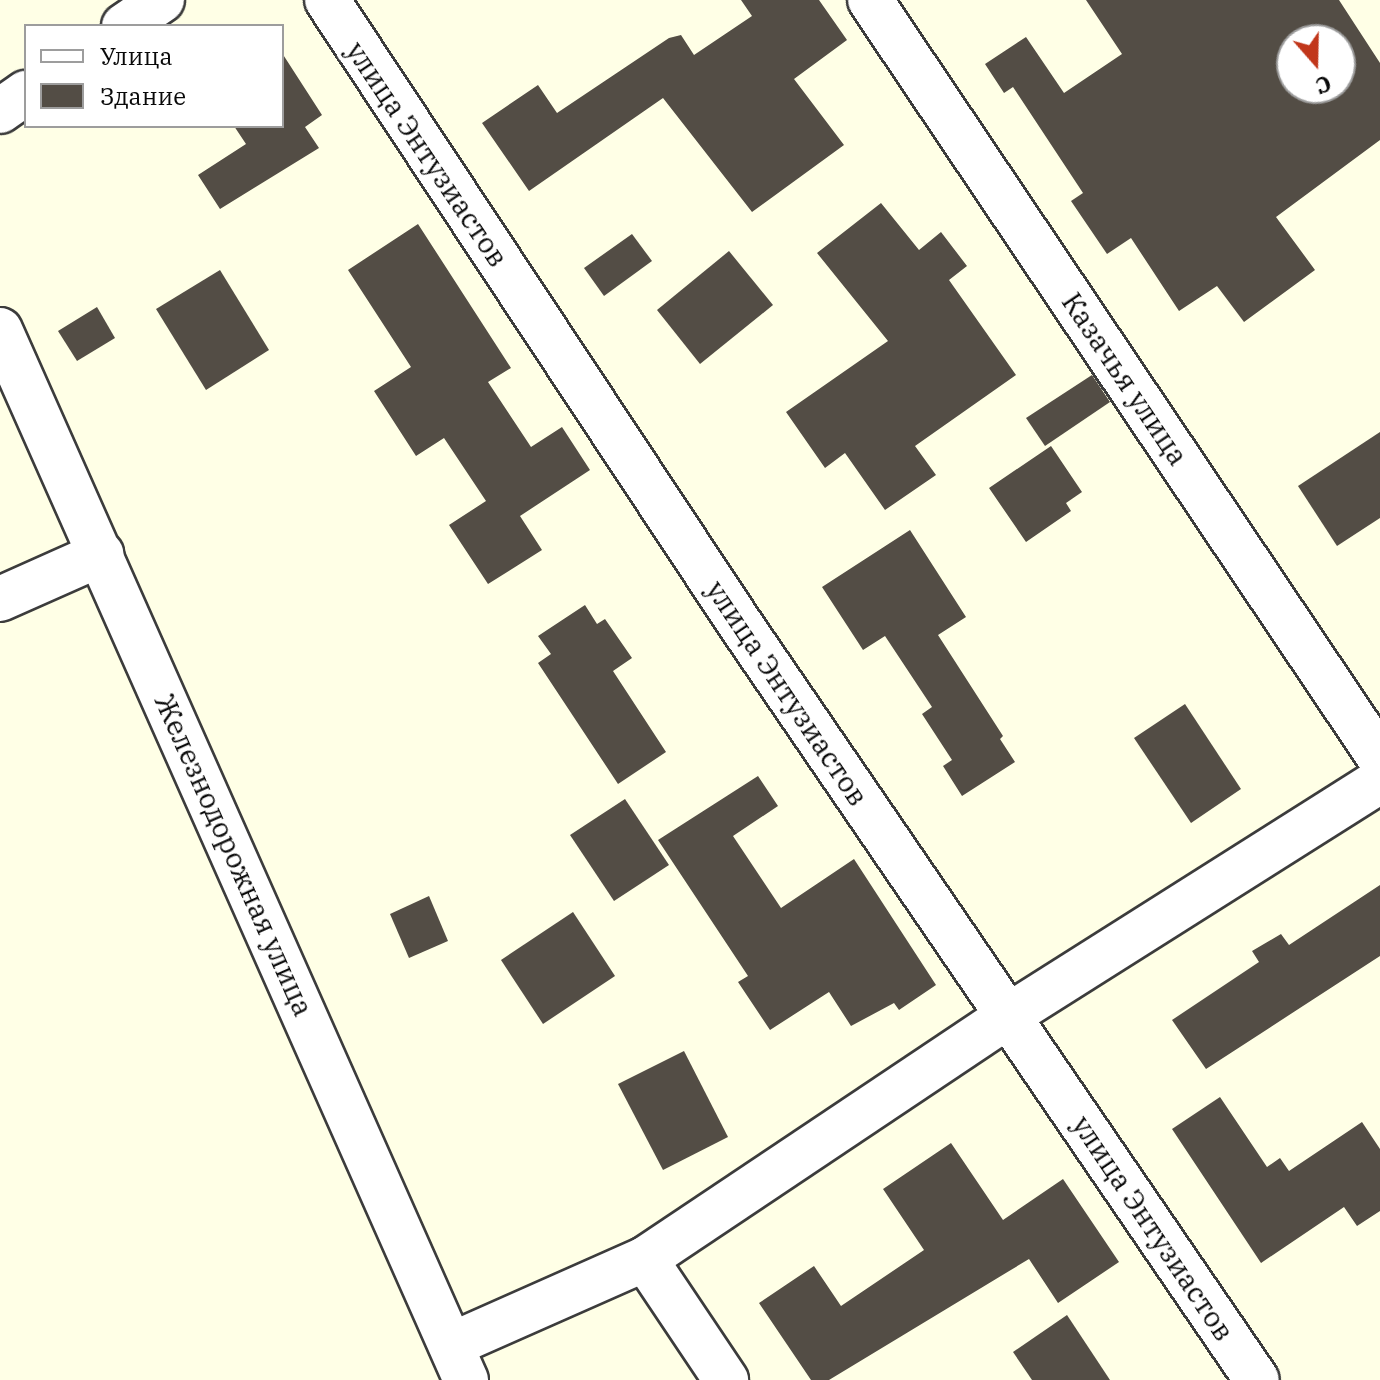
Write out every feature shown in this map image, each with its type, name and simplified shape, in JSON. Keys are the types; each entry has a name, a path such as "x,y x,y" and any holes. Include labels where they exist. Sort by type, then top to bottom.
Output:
{"street":[{"path":"127,24 162,0"},
{"name":"улица Энтузиастов","path":"327,0 729,608 1257,1380"},
{"name":"Казачья улица","path":"870,0 1380,758"},
{"path":"0,111 24,94"},
{"name":"Железнодорожная улица","path":"0,330 459,1363"},
{"path":"0,599 101,554"},
{"path":"459,1363 645,1259 1008,1016 1380,781"},
{"path":"645,1259 726,1380"}],"building":[{"path":"741,0 819,0 847,40 794,79 844,145 752,212 663,98 529,191 482,123 538,85 557,113 669,38 681,35 694,55 752,16"},
{"path":"1086,0 1339,0 1355,24 1276,24 1276,104 1356,104 1356,26 1380,63 1380,140 1276,217 1315,270 1244,322 1217,286 1179,311 1131,238 1107,254 1071,201 1083,193 1013,87 1004,93 985,64 1026,37 1064,93 1122,54"},
{"path":"284,56 322,115 305,127 319,148 220,209 198,175 246,144 235,128 284,128"},
{"path":"881,203 919,250 941,232 967,266 949,280 1016,375 915,446 936,475 885,510 845,453 825,468 786,412 888,341 817,253"},
{"path":"418,224 511,368 488,382 531,447 562,427 590,470 520,516 542,550 488,584 449,525 486,501 444,438 416,456 374,391 411,367 348,270"},
{"path":"632,234 652,261 604,296 584,268"},
{"path":"729,251 773,305 700,364 657,310"},
{"path":"220,270 269,350 206,390 156,309"},
{"path":"97,307 115,338 77,361 58,331"},
{"path":"1092,375 1110,402 1045,446 1026,418"},
{"path":"1380,432 1380,518 1337,546 1298,486"},
{"path":"1051,446 1082,492 1066,503 1071,511 1026,542 989,488"},
{"path":"910,530 966,617 938,635 1003,736 1000,739 1015,762 962,796 943,766 952,760 922,714 932,707 885,636 863,650 822,587"},
{"path":"585,605 597,624 605,619 632,658 613,671 666,752 618,784 538,663 551,654 538,636"},
{"path":"1185,704 1241,789 1191,823 1134,738"},
{"path":"758,776 778,806 733,836 781,908 854,859 936,985 899,1010 894,1003 851,1026 829,992 770,1030 738,982 748,976 658,840"},
{"path":"625,799 669,865 614,901 570,835"},
{"path":"1380,885 1380,956 1206,1069 1172,1020 1259,962 1252,951 1281,934 1289,945"},
{"path":"429,896 448,941 409,958 390,914"},
{"path":"573,912 615,976 543,1024 501,960"},
{"path":"684,1051 728,1137 663,1170 618,1084"},
{"path":"1220,1097 1267,1167 1280,1158 1289,1171 1362,1122 1380,1149 1380,1211 1357,1226 1344,1207 1261,1263 1172,1129"},
{"path":"951,1143 1003,1220 1063,1179 1119,1262 1058,1303 1029,1259 829,1380 811,1380 759,1303 814,1266 841,1306 924,1250 883,1189"},
{"path":"1067,1315 1110,1380 1032,1380 1013,1352"}]}
